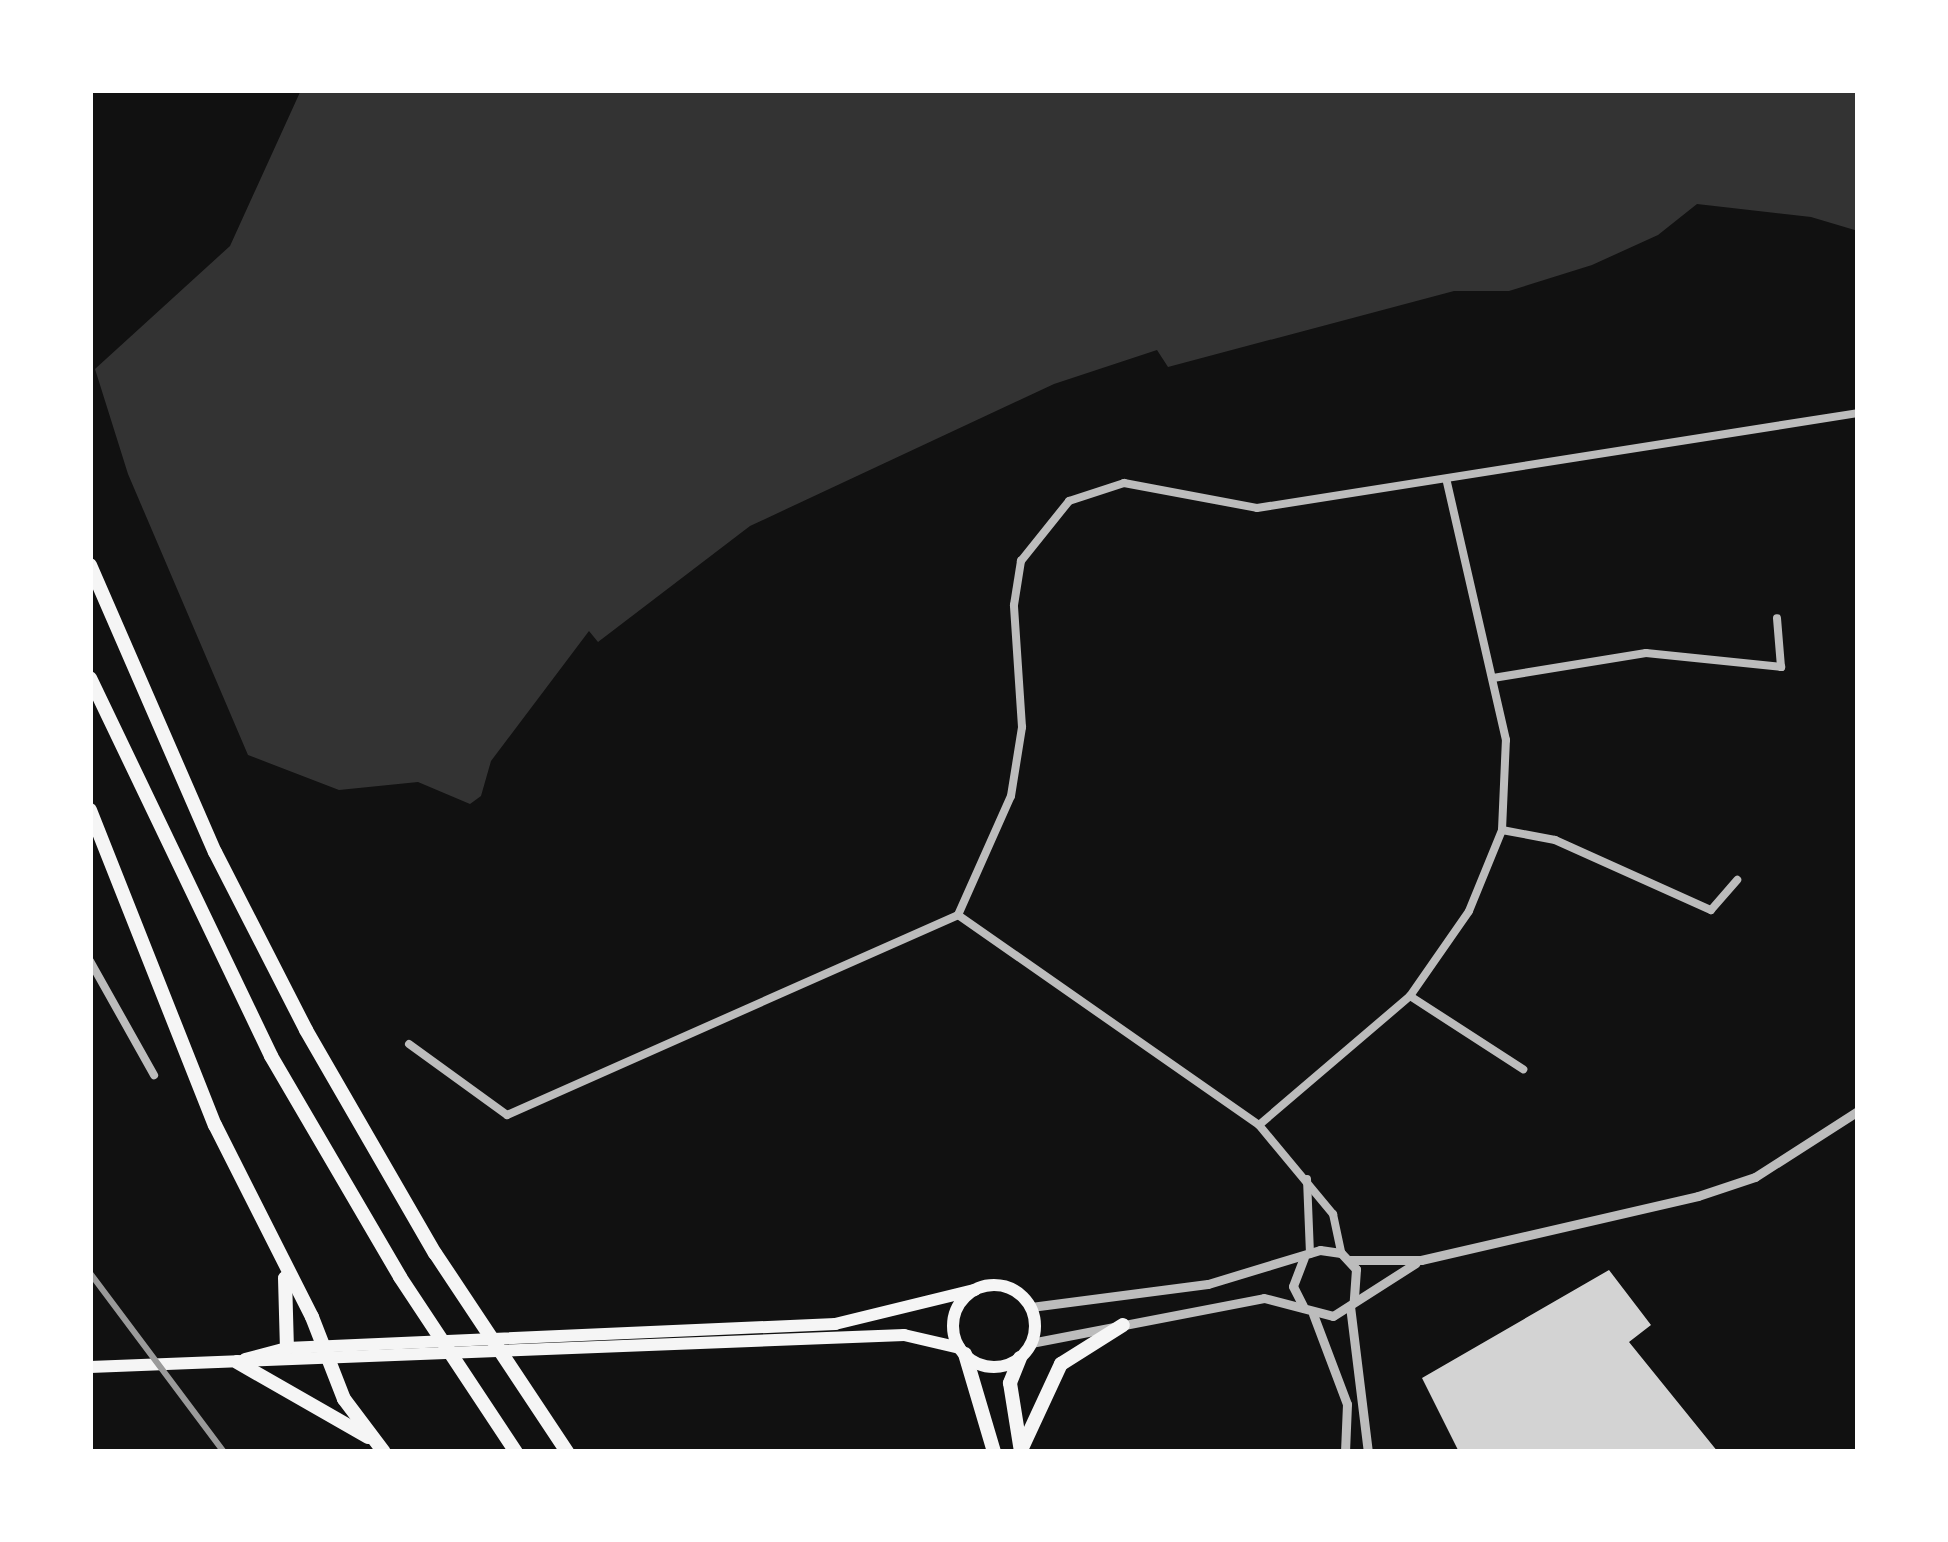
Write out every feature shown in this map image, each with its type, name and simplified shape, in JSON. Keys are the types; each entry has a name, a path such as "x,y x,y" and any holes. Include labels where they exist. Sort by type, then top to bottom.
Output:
{"highway":[{"path":"90,565 215,852 306,1030 435,1253 568,1452"},
{"path":"90,678 271,1056 400,1277 516,1452"},
{"path":"90,810 215,1125 328,1355 344,1399 378,1446"},
{"path":"284,1273 287,1348"},
{"path":"90,1367 328,1355 364,1344 835,1324 975,1290 1006,1287 1031,1307 1031,1343 1010,1383 1021,1451"},
{"path":"975,1290 956,1313 962,1352 994,1452"},
{"path":"1021,1451 1061,1364 1123,1325"},
{"path":"237,1362 287,1348 370,1358 904,1334 992,1367 1020,1358"},
{"path":"237,1362 378,1446"}],"street":[{"path":"410,1044 507,1115 958,915 1011,796 1022,727 1014,605 1021,561 1069,501 1124,483 1233,506 1447,482 1858,413"},
{"path":"1259,1125 1409,996 1469,911 1502,830 1506,740 1447,482"},
{"path":"1493,678 1646,653 1780,667 1777,618"},
{"path":"1502,830 1555,840 1711,910 1737,880"},
{"path":"958,915 1259,1125 1307,1178 1333,1214 1346,1257 1359,1280 1352,1303 1368,1452"},
{"path":"90,961 154,1076"},
{"path":"1409,996 1523,1069"},
{"path":"1031,1307 1208,1284 1307,1256 1421,1260 1755,1177 1858,1111"},
{"path":"1307,1178 1307,1256 1293,1286 1311,1313 1347,1404 1345,1452"},
{"path":"1031,1343 1264,1298 1311,1313 1352,1303 1421,1260"}],"shaded area":[{"path":"301,90 1858,90 1858,231 1811,217 1697,204 1658,235 1592,265 1509,291 1454,291 1168,367 1157,350 1054,384 750,526 598,642 589,631 491,761 481,796 470,804 418,782 339,790 248,755 128,474 95,369 230,246"}],"building":[{"path":"1609,1270 1651,1325 1629,1342 1718,1452 1459,1452 1422,1378"}],"railway":[{"path":"90,1273 224,1452"}]}
